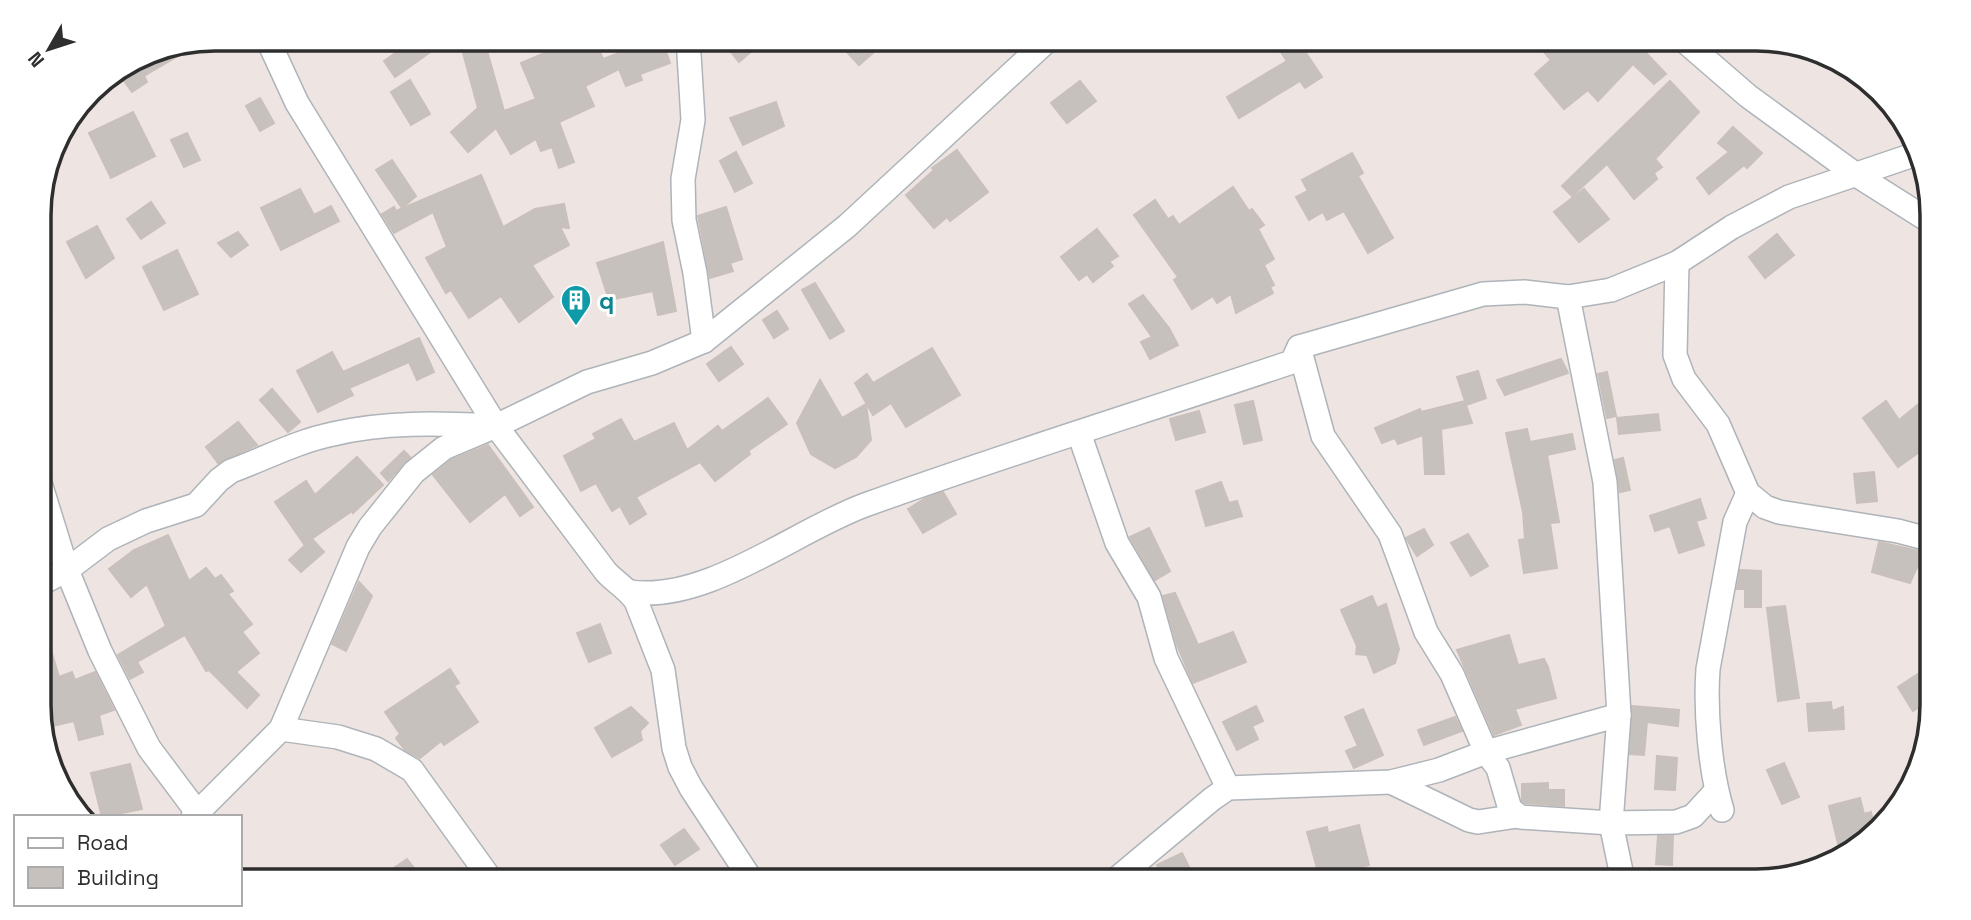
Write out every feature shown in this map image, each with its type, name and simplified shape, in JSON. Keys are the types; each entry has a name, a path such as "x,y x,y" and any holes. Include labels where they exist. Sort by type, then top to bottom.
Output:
{"street":[{"path":"273,51 297,103 496,426 606,572 622,588 648,595 692,586 719,576 855,509 1292,362 1299,347 1483,294 1524,292 1568,297 1611,290 1677,262 1760,211 1812,188 1909,156"},
{"path":"689,51 693,120 683,179 684,220 704,341"},
{"path":"51,518 67,570 100,651 149,748 195,814 281,729 347,568 370,527 414,472 444,448 587,382 652,363 704,341 847,226 1036,51"},
{"path":"1696,51 1748,96 1855,174 1920,215"},
{"path":"1677,262 1675,355 1679,369 1718,424 1748,493 1765,507 1779,512 1920,537"},
{"path":"1568,297 1605,482 1619,715 1611,823 1621,869"},
{"path":"1299,347 1323,436 1390,534 1426,632 1452,674 1486,752 1497,768 1510,809 1517,816"},
{"path":"51,578 67,570 99,544 146,521 196,505 231,471 330,434 415,423 496,426"},
{"path":"1079,433 1117,543 1149,597 1166,658 1228,788"},
{"path":"1391,782 1478,822 1517,816 1611,823 1684,820 1719,800 1707,690 1708,669 1735,522 1748,493"},
{"path":"630,592 663,670 674,748 680,767 744,869"},
{"path":"1128,869 1228,788 1391,782 1439,771 1486,752 1619,715"},
{"path":"281,729 338,737 376,749 412,770 483,869"}],"building":[{"path":"398,51 432,51 395,77 384,61"},
{"path":"487,51 504,111 536,99 521,63 550,51 600,51 603,59 624,51 666,51 670,63 640,74 642,80 626,86 619,69 585,86 594,106 559,122 574,162 559,168 552,147 541,151 536,139 511,154 496,128 468,152 451,132 478,108 463,53"},
{"path":"730,51 752,51 739,62"},
{"path":"846,51 873,51 874,52 859,65"},
{"path":"1280,51 1305,51 1322,77 1305,88 1300,81 1239,118 1227,97 1287,61"},
{"path":"1543,51 1644,51 1666,74 1654,84 1633,64 1598,101 1588,90 1564,109 1535,74 1551,60"},
{"path":"180,55 144,76 147,82 132,92 123,79 152,63"},
{"path":"410,80 430,114 411,125 391,92"},
{"path":"1080,81 1096,101 1067,123 1051,103"},
{"path":"1670,81 1699,112 1655,159 1662,167 1654,173 1657,179 1634,199 1607,164 1572,196 1562,186"},
{"path":"260,98 274,123 260,131 246,106"},
{"path":"776,102 784,126 743,145 730,118"},
{"path":"133,112 155,156 111,178 89,133"},
{"path":"1733,127 1762,153 1747,168 1744,165 1709,194 1697,178 1729,152 1718,143"},
{"path":"187,133 200,160 184,167 171,140"},
{"path":"957,150 988,192 950,221 947,217 934,228 906,195 934,170 932,168"},
{"path":"736,152 752,183 735,192 720,161"},
{"path":"1352,153 1363,173 1358,176 1393,238 1368,253 1344,211 1327,220 1323,212 1309,220 1296,197 1308,191 1302,180"},
{"path":"392,160 416,196 402,208 376,170"},
{"path":"481,175 503,227 535,209 564,204 569,228 560,227 569,245 532,265 553,297 519,322 501,296 469,318 451,290 446,293 426,258 447,247 433,212 394,233 382,214 394,207 396,211"},
{"path":"1233,187 1249,211 1252,209 1264,225 1258,229 1274,259 1264,265 1274,285 1270,287 1273,293 1236,313 1231,294 1217,303 1213,296 1192,309 1174,280 1178,277 1134,215 1155,200 1168,219 1173,216 1179,225"},
{"path":"300,189 314,215 331,206 339,221 281,250 261,208"},
{"path":"1584,189 1609,219 1579,242 1554,212"},
{"path":"151,202 165,223 141,239 127,219"},
{"path":"726,207 742,259 730,263 733,271 710,278 698,216"},
{"path":"97,226 114,258 86,278 67,242"},
{"path":"1097,229 1118,256 1109,262 1113,266 1093,282 1087,274 1079,280 1061,257"},
{"path":"238,232 248,245 231,257 218,243"},
{"path":"1777,234 1794,255 1765,278 1749,257"},
{"path":"663,242 676,311 658,315 653,291 609,300 597,263"},
{"path":"177,250 198,294 164,310 143,267"},
{"path":"815,283 844,331 830,339 802,290"},
{"path":"1143,295 1169,328 1178,345 1150,359 1141,342 1152,337 1129,304"},
{"path":"777,311 788,329 774,338 763,320"},
{"path":"419,338 434,372 417,380 409,362 349,388 353,395 318,412 297,371 332,352 343,372"},
{"path":"731,347 743,364 719,381 707,364"},
{"path":"932,348 960,395 906,427 891,403 873,415 855,383 867,374 873,383"},
{"path":"1561,359 1568,373 1505,395 1497,380"},
{"path":"1478,371 1486,398 1466,405 1472,423 1441,429 1444,474 1425,474 1423,435 1398,444 1395,438 1382,443 1375,428 1420,409 1421,412 1465,401 1457,377"},
{"path":"1607,372 1616,416 1607,418 1598,374"},
{"path":"820,380 842,418 866,404 871,440 856,457 835,468 811,454 797,423"},
{"path":"272,389 300,422 288,432 260,400"},
{"path":"768,398 787,424 748,451 750,454 715,481 700,462 636,497 646,514 630,524 620,506 612,511 596,483 581,491 564,456 596,439 593,434 621,419 634,442 674,423 687,450 718,426 722,431"},
{"path":"1253,401 1262,440 1244,444 1235,405"},
{"path":"1886,401 1899,420 1920,403 1920,451 1898,467 1863,418"},
{"path":"1199,411 1205,432 1176,440 1170,419"},
{"path":"1658,414 1660,430 1619,434 1617,418"},
{"path":"238,422 257,445 218,463 206,447"},
{"path":"1527,429 1530,442 1572,434 1575,449 1547,455 1559,522 1550,523 1557,568 1524,573 1519,540 1525,539 1523,512 1506,433"},
{"path":"488,445 533,507 520,516 505,494 470,522 433,475 451,460"},
{"path":"404,451 410,457 388,481 381,473"},
{"path":"357,457 383,485 353,513 352,511 304,544 275,502 306,481 315,495"},
{"path":"1623,458 1630,490 1620,492 1615,460"},
{"path":"1874,472 1877,501 1857,503 1854,474"},
{"path":"1221,482 1229,503 1237,501 1242,516 1206,526 1196,491"},
{"path":"943,492 956,514 923,533 908,509"},
{"path":"1700,499 1706,518 1696,521 1704,545 1679,553 1670,526 1655,531 1650,516"},
{"path":"1149,528 1170,571 1155,580 1130,537"},
{"path":"1424,529 1433,545 1417,556 1406,538"},
{"path":"1468,534 1488,566 1471,576 1451,543"},
{"path":"168,535 189,581 206,568 215,579 221,575 233,591 228,594 252,624 242,632 259,653 236,672 259,695 247,708 209,670 206,671 185,635 137,662 143,672 130,679 118,655 166,626 147,584 131,597 109,569 134,550"},
{"path":"312,539 324,552 301,572 289,560"},
{"path":"1879,542 1920,551 1920,568 1917,567 1910,583 1872,572"},
{"path":"1740,570 1761,571 1761,607 1745,607 1745,589 1737,589"},
{"path":"359,582 372,596 346,651 332,644"},
{"path":"1175,593 1198,645 1233,632 1246,662 1193,683 1177,645 1163,596"},
{"path":"1372,596 1377,608 1386,604 1399,649 1395,663 1374,673 1367,655 1356,654 1357,646 1341,610"},
{"path":"1785,606 1799,698 1778,701 1767,608"},
{"path":"600,624 611,653 589,662 577,633"},
{"path":"1509,635 1518,665 1544,659 1556,698 1515,709 1521,725 1494,735 1457,650"},
{"path":"51,650 59,677 72,672 75,680 95,672 114,710 99,715 103,734 79,740 74,721 52,726"},
{"path":"450,669 459,683 454,686 478,722 444,745 441,741 420,758 405,750 396,738 400,734 385,712"},
{"path":"1918,674 1920,707 1913,711 1898,687"},
{"path":"1831,702 1832,711 1843,707 1844,729 1809,731 1807,704"},
{"path":"1256,706 1263,721 1252,726 1258,739 1237,750 1223,722"},
{"path":"1632,706 1679,710 1678,726 1647,722 1644,755 1630,754"},
{"path":"631,707 648,723 640,731 642,740 612,757 595,728"},
{"path":"1363,709 1383,755 1354,768 1346,751 1358,746 1345,717"},
{"path":"1455,717 1462,731 1424,745 1418,730"},
{"path":"1657,756 1677,758 1675,790 1655,789"},
{"path":"1784,763 1799,797 1782,804 1767,770"},
{"path":"130,764 142,809 102,815 91,773"},
{"path":"1548,783 1548,790 1564,790 1564,806 1522,801 1522,784"},
{"path":"1860,798 1864,814 1871,812 1873,820 1839,847 1829,806"},
{"path":"1359,825 1369,865 1355,869 1317,869 1307,832 1327,827 1328,833"},
{"path":"684,829 699,849 675,865 661,845"},
{"path":"1658,836 1673,836 1672,865 1656,864"},
{"path":"1182,853 1190,869 1159,869 1157,865"},
{"path":"407,859 415,869 392,869"}],"place":[{"name":"q","path":"576,327"}]}
